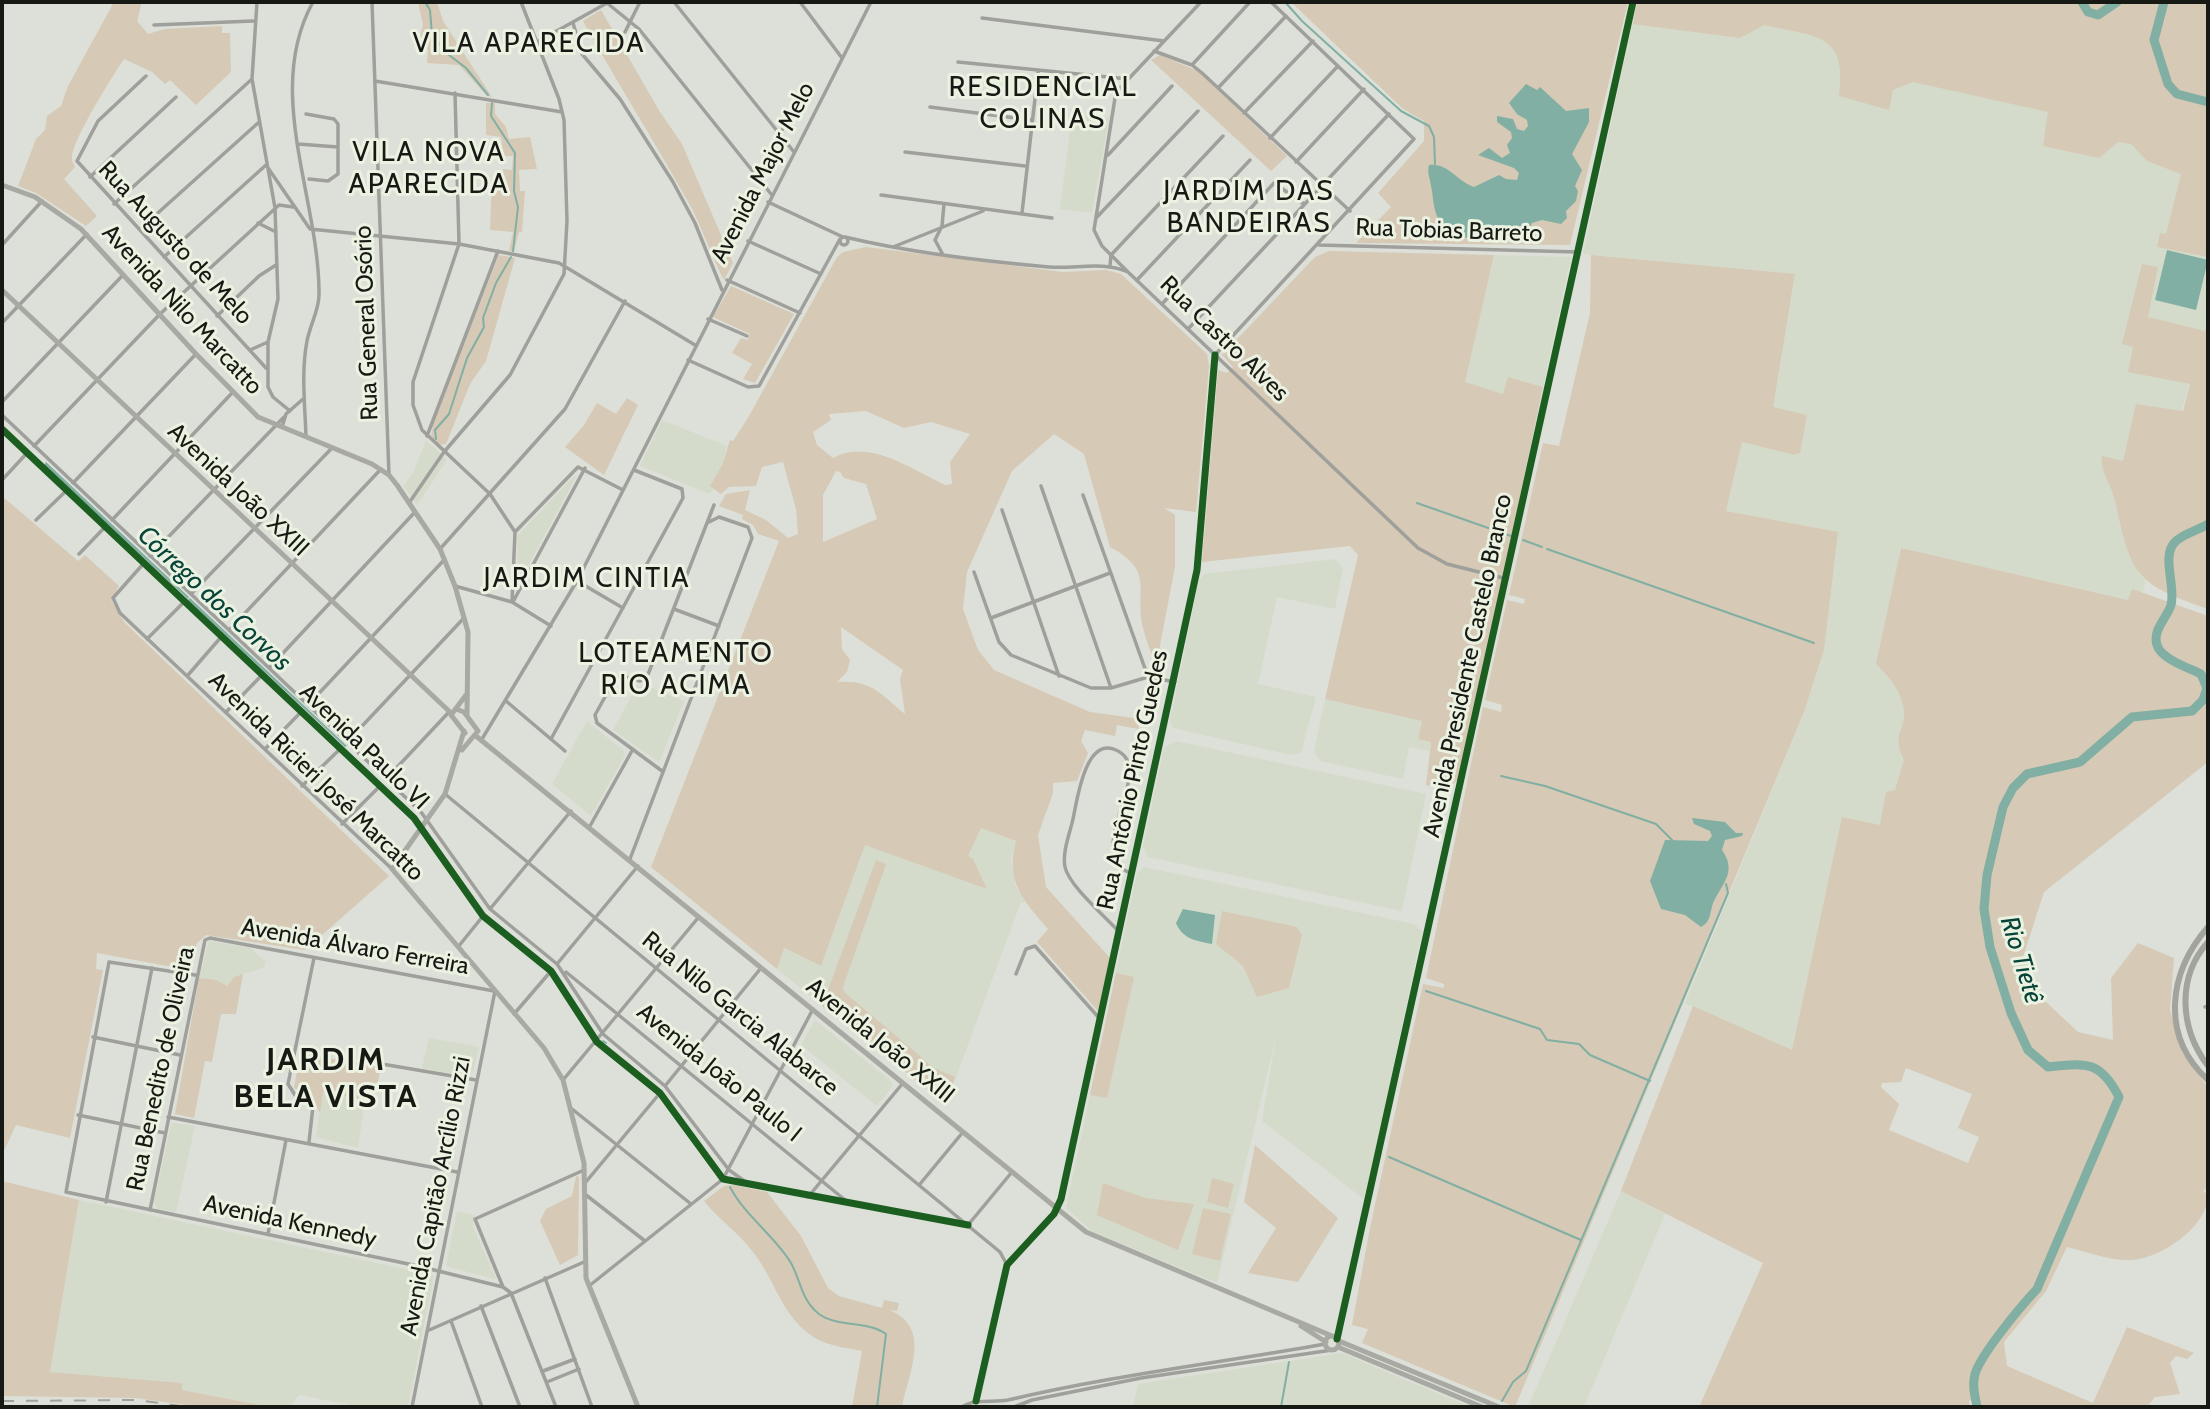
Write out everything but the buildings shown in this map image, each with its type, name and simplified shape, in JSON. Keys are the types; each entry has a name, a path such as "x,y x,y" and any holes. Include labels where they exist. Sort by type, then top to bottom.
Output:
{"main road":[{"path":"2208,927 2184,960 2175,990 2174,1009 2189,1058 2208,1080"},
{"path":"2208,942 2193,963 2186,994 2186,1016 2200,1055 2208,1066"}],"street":[{"path":"257,2 252,79 275,208 278,299 268,342 266,368 270,392 306,418"},
{"path":"306,436 307,340 319,295 294,98 296,48 302,24 313,2"},
{"name":"Rua General Osório","path":"372,2 383,238 389,475"},
{"path":"409,503 444,452 510,375 559,287 565,266 566,195 562,112 521,2"},
{"path":"537,42 608,2 631,20 771,195"},
{"path":"625,32 640,2"},
{"path":"674,2 794,152"},
{"path":"800,2 842,58"},
{"name":"Avenida Major Melo","path":"488,730 577,581 727,280 871,2"},
{"path":"1128,272 1095,235 1095,220 1115,98 1128,79 1200,2"},
{"path":"1192,65 1250,2"},
{"path":"1215,355 1412,145 1413,136 1271,2"},
{"name":"Avenida Presidente Castelo Branco","path":"1336,1343 1633,2"},
{"path":"1218,88 1286,16"},
{"path":"982,18 1164,41"},
{"path":"154,25 254,21"},
{"path":"573,23 582,54 620,99 673,182 699,232 722,290"},
{"path":"1244,113 1313,41"},
{"path":"1154,51 1192,65 1350,211"},
{"path":"958,62 1128,79"},
{"path":"1270,138 1338,66"},
{"path":"1022,214 1025,166 1038,72"},
{"name":"Rua Augusto de Melo","path":"146,76 97,121 80,150 77,161 266,368"},
{"path":"114,204 252,79"},
{"path":"375,81 562,112"},
{"path":"1106,156 1172,86"},
{"path":"1296,162 1364,89"},
{"path":"455,93 459,244 413,382 415,415 427,436 490,494 515,532 512,602"},
{"path":"89,177 176,97"},
{"path":"780,134 796,105"},
{"path":"930,107 1031,120"},
{"path":"1095,220 1198,111"},
{"path":"306,114 337,121 335,178 328,181 309,179"},
{"path":"1188,329 1389,114"},
{"path":"139,230 258,123"},
{"path":"1110,265 1111,255 1223,136"},
{"path":"298,144 338,147"},
{"path":"905,152 1025,166"},
{"path":"1137,280 1250,160"},
{"path":"266,165 304,223 312,230 459,244 565,266 695,345"},
{"path":"164,257 266,165"},
{"path":"1162,304 1274,183 1304,204"},
{"name":"Avenida Nilo Marcatto","path":"2,185 42,201 87,234 232,393 258,416 381,469 389,475 440,549 455,586 465,617 467,716"},
{"path":"881,195 1052,218"},
{"path":"285,204 286,197"},
{"path":"2,245 42,201"},
{"name":"Rua Castro Alves","path":"768,202 843,238 1047,267 1110,265 1128,272 1418,548 1447,564 1507,579"},
{"path":"34,446 160,314 258,223 275,208 285,204 294,207"},
{"path":"944,204 942,226 935,240 944,254"},
{"path":"892,247 985,210"},
{"path":"258,223 276,232"},
{"path":"2,323 87,234"},
{"path":"831,254 845,245 843,238"},
{"path":"688,360 752,388 762,382 831,254 843,238"},
{"path":"748,241 821,274"},
{"name":"Rua Castro Alves","path":"845,245 866,242"},
{"name":"Rua Tobias Barreto","path":"1320,244 1578,252"},
{"path":"427,436 498,251"},
{"path":"217,316 259,276 277,265"},
{"path":"2,402 124,274"},
{"path":"727,280 800,313"},
{"name":"Avenida João XXIII","path":"2,290 369,639 452,712 467,716 476,736"},
{"path":"440,549 565,409 625,301"},
{"path":"708,319 747,336"},
{"path":"250,350 268,342"},
{"path":"73,483 196,354"},
{"name":"Rua Antônio Pinto Guedes","path":"1057,1209 1175,682 1197,570 1215,355"},
{"path":"112,520 232,393"},
{"path":"150,556 305,398"},
{"name":"Avenida Paulo VI","path":"2,415 426,819 490,909 562,969 603,1034 665,1086 729,1170 754,1187"},
{"name":"Avenida Paulo VI","path":"2,429 380,786 420,828 483,916 551,971 597,1042 660,1093 723,1179"},
{"path":"191,594 332,448"},
{"path":"2,480 27,453"},
{"path":"515,532 578,467 585,468 623,490"},
{"path":"512,602 585,468"},
{"path":"229,630 381,469"},
{"path":"551,739 683,498 684,491 633,470"},
{"path":"1041,486 1111,688"},
{"path":"36,520 67,490"},
{"path":"1083,495 1148,677"},
{"path":"662,771 597,723 595,715 616,677 640,681 647,677 714,505 719,517"},
{"path":"1002,510 1059,676"},
{"path":"269,668 415,512"},
{"path":"630,859 752,538 748,527 719,517 709,522"},
{"path":"79,554 106,526"},
{"path":"308,705 445,559"},
{"name":"Avenida Ricieri José Marcatto","path":"144,563 113,601 120,613 391,869 553,1059 564,1080 585,1169 584,1262 589,1286 638,1407"},
{"path":"974,572 1005,651 1091,688 1111,688 1148,677 1175,682"},
{"path":"990,618 1111,573"},
{"path":"577,581 623,608"},
{"path":"455,586 512,602 551,626"},
{"path":"147,639 185,601"},
{"path":"674,609 719,626"},
{"path":"347,742 465,617"},
{"path":"188,675 222,636"},
{"path":"226,712 262,675"},
{"path":"386,779 467,695"},
{"path":"506,701 565,751"},
{"path":"265,749 301,712"},
{"name":"Avenida João XXIII","path":"452,712 451,718 464,731 476,736 590,826 1057,1209 1100,1241 1293,1321 1336,1343 1482,1407"},
{"path":"460,752 476,736 488,730"},
{"path":"391,869 445,794 460,752 464,731"},
{"path":"302,786 341,748"},
{"path":"590,826 633,749"},
{"path":"1120,933 1069,876 1064,863 1083,774 1090,760 1102,750 1115,750 1122,755 1129,767 1111,849 1118,864 1132,874"},
{"path":"342,824 380,786"},
{"name":"Rua Nilo Garcia Alabarce","path":"445,794 920,1184 1000,1252 1007,1265"},
{"path":"490,909 571,811"},
{"path":"557,964 638,866"},
{"path":"458,948 483,916"},
{"path":"564,1080 700,916"},
{"name":"Avenida Álvaro Ferreira","path":"210,938 494,991"},
{"name":"Rua Benedito de Oliveira","path":"150,1210 201,945 210,938"},
{"path":"1016,974 1026,949 1035,946 1041,949 1101,1019"},
{"path":"309,1142 313,1106 291,1092 288,1084 314,958"},
{"path":"165,1133 78,1115 110,961 195,975"},
{"path":"665,1086 761,967"},
{"path":"106,1202 152,968"},
{"name":"Avenida João Paulo I","path":"562,969 682,1064 852,1206"},
{"path":"514,1014 551,971"},
{"name":"Avenida Capitão Arcílio Rizzi","path":"412,1407 494,991"},
{"path":"589,1286 723,1179 813,1009"},
{"path":"93,1037 180,1055"},
{"path":"2200,1055 2208,1053"},
{"path":"382,1064 477,1080"},
{"path":"808,1197 903,1083"},
{"path":"585,1183 660,1093"},
{"path":"571,1109 691,1204"},
{"name":"Avenida Kennedy","path":"78,1115 65,1188 68,1194 438,1271 503,1287 511,1293"},
{"path":"168,1117 457,1172"},
{"path":"920,1184 963,1132"},
{"path":"268,1235 286,1140"},
{"path":"503,1287 475,1219 585,1169"},
{"path":"723,1179 852,1206 968,1225 1012,1172"},
{"path":"585,1195 645,1241"},
{"path":"978,1402 1007,1265 1057,1209"},
{"path":"427,1331 584,1262"},
{"path":"545,1278 593,1407"},
{"path":"511,1293 556,1407"},
{"path":"481,1307 520,1407"},
{"path":"450,1321 482,1407"},
{"name":"Avenida João XXIII","path":"1293,1321 1326,1343 1336,1343 1499,1407"},
{"path":"962,1407 978,1402 1000,1402 1130,1374 1336,1343"},
{"path":"1014,1407 1032,1400 1141,1378 1336,1343"},
{"path":"543,1371 575,1359"},
{"path":"547,1382 579,1369"},
{"path":"978,1402 988,1407"}],"shaded area":[{"path":"114,2 142,2 137,21 148,34 165,29 222,26 222,33 230,33 231,72 196,105 170,80 165,84 152,72 124,59 86,122 74,148 72,158 75,167 64,179 97,216 86,226 36,193 18,186 36,139 45,130 47,116 61,106 68,86"},
{"path":"418,2 437,2 443,21 492,97 487,96 459,65 427,63 428,50 420,38 423,24"},
{"path":"1291,2 1628,2 1570,245 1356,243 1391,207 1378,193 1424,141 1424,121 1403,109"},
{"path":"1637,2 2061,2 2181,174 2166,235 2157,247 2208,257 2208,317 2137,571 2146,582 2142,593 2132,590 2129,600 1900,548 1896,574 1961,693 1968,784 1828,883 1792,1051 1685,1003 1804,712 1824,650 1837,532 1726,511 1742,442 1794,455 1772,407 1795,275 1583,254"},
{"path":"1637,2 2208,2 2208,257 2157,247 2160,233 2166,234 2181,174 2147,161 2131,144 2118,142 2099,158 2043,146 2048,112 1913,82 1893,90 1889,110 1839,96 1838,60 1833,49 1824,41 1764,25 1740,38 1633,24"},
{"path":"601,10 660,112 682,144 733,263 724,280 691,207 583,21"},
{"path":"1160,55 1198,71 1287,156 1271,171 1151,60"},
{"path":"486,103 495,103 495,114 506,127 509,139 530,137 537,169 519,170 520,191 525,191 522,232 519,232 514,252 509,251 513,232 490,230 492,181 502,181 503,169 512,170 513,156 503,156 501,137 486,135"},
{"path":"1072,115 1109,118 1092,213 1060,209"},
{"path":"866,247 1063,272 1106,270 1121,274 1207,354 1209,366 1196,512 1164,508 1175,515 1175,567 1156,666 1143,628 1138,573 1124,556 1110,547 1084,454 1054,434 1012,471 967,572 963,609 978,650 994,670 1090,712 1141,719 1138,729 1117,725 1115,736 1085,730 1081,741 1088,753 1077,781 1053,783 1053,793 1038,835 1046,887 1110,958 1098,1011 1037,942 1048,929 1018,890 1013,868 1016,841 981,828 968,856 973,859 987,889 865,845 821,966 784,948 777,969 651,867 779,541 758,534 753,525 742,519 743,515 719,506 726,494 750,490 745,510 766,520 788,538 798,534 796,509 783,462 762,467 756,486 729,487 721,494 710,486 723,463 730,440 733,441 749,416 837,257 843,252","holes":["866,411 904,428 931,422 970,434 950,462 952,484 945,485 904,464 875,454 847,453 833,458 817,445 813,432 831,420 829,414","836,471 840,472 844,478 866,484 877,519 823,542 823,495","841,627 903,670 900,679 905,714 868,686 837,682 847,672 850,660 842,649"]},
{"path":"1329,251 1494,255 1465,382 1503,394 1508,377 1543,387 1461,776 1448,789 1426,785 1431,742 1418,739 1422,721 1325,699 1358,555 1350,546 1202,562 1218,370 1227,373 1233,367 1222,355 1315,257"},
{"path":"499,255 515,258 486,361 470,384 446,444 439,445 431,436 433,424"},
{"path":"1494,255 1571,257 1543,387 1508,377 1503,394 1464,382"},
{"path":"1591,255 1795,274 1773,407 1807,415 1800,453 1794,455 1742,442 1726,511 1838,532 1824,650 1804,712 1515,1407 1362,1343 1368,1329 1352,1325 1370,1228 1423,984 1444,988 1444,984 1426,978 1483,707 1501,712 1502,705 1485,700 1507,600 1524,604 1525,599 1509,595 1543,443 1559,446 1590,313"},
{"path":"2142,264 2158,267 2148,317 2205,331 2208,317 2208,609 2163,591 2139,572 2125,544 2114,497 2102,466 2102,456 2123,461 2136,404 2183,411 2190,384 2128,372 2133,347 2122,344"},
{"path":"731,286 794,314 755,383 743,379 752,364 732,353 741,338 748,340 750,334 713,317"},
{"path":"627,398 638,405 604,475 565,447 584,425 597,403 616,414"},
{"path":"662,420 727,446 723,463 710,486 714,488 710,494 640,466"},
{"path":"426,440 447,460 417,505 403,486 413,473"},
{"path":"575,475 576,477 518,585 517,536"},
{"path":"2,496 78,561 85,555 119,586 111,600 124,622 389,876 305,950 206,935 197,943 189,970 97,953 96,969 103,970 70,1138 16,1125 2,1155"},
{"path":"1901,548 2128,600 2132,589 2208,616 2208,762 2044,892 2023,957 2044,1000 2078,1032 2113,1040 2111,978 2138,943 2174,958 2170,1009 2176,1033 2183,1054 2208,1087 2208,1187 2203,1191 2208,1195 2206,1207 2200,1219 2180,1239 2143,1258 2115,1259 2067,1247 2046,1291 2004,1342 2007,1366 2093,1403 2127,1327 2194,1353 2187,1359 2176,1356 2170,1363 2180,1394 2155,1397 2147,1407 1981,1407 1979,1395 1969,1401 1970,1407 1699,1407 1763,1263 1621,1191 1693,1006 1792,1050 1842,817 1880,825 1886,792 1895,790 1904,760 1899,744 1904,719 1903,704 1894,685 1876,664","holes":["1906,1068 1972,1094 1958,1128 1979,1137 1968,1163 1889,1130 1899,1104 1881,1087 1882,1083 1901,1082"]},
{"path":"1336,559 1343,569 1335,609 1277,597 1258,684 1316,697 1301,753 1291,755 1173,728 1170,721 1199,580 1204,574"},
{"path":"637,686 650,687 684,701 659,762 613,730"},
{"path":"1325,699 1423,721 1431,742 1429,751 1409,747 1403,779 1320,761 1314,752"},
{"path":"587,721 624,751 625,755 591,816 552,784"},
{"path":"1176,741 1426,794 1402,911 1148,857 1143,846 1164,748"},
{"path":"981,828 1016,841 1011,859 1015,885 1025,902 1021,902 946,1104 777,969 783,948 821,966 862,854 822,837 968,856"},
{"path":"876,860 886,864 843,987 844,992 934,1068 955,1077 946,1104 822,1006"},
{"path":"1144,867 1414,924 1422,931 1365,1200 1262,1121 1276,1037 1217,1283 1093,1232 1066,1208 1137,873"},
{"path":"1222,911 1297,927 1302,935 1289,988 1257,997 1243,966 1216,944"},
{"path":"209,941 250,948 266,962 263,968 234,977 227,986 216,980 199,978"},
{"path":"1116,973 1134,977 1107,1098 1090,1095"},
{"path":"243,974 236,1014 221,1014 212,1062 205,1061 194,1118 175,1114 199,978 216,980 227,986 234,977"},
{"path":"815,1020 892,1082 892,1087 877,1106 801,1045"},
{"path":"429,1038 479,1047 473,1072 465,1076 422,1068"},
{"path":"300,1053 381,1067 375,1095 368,1094 367,1100 323,1092 320,1113 312,1098 294,1088"},
{"path":"323,1092 365,1100 358,1148 316,1137"},
{"path":"171,1124 195,1126 176,1212 158,1209 154,1202"},
{"path":"1255,1145 1338,1218 1298,1282 1248,1273 1276,1228 1244,1202"},
{"path":"576,1176 579,1177 578,1255 560,1265 540,1221 546,1209 572,1196"},
{"path":"1212,1178 1234,1184 1228,1208 1207,1202"},
{"path":"2,1181 79,1200 50,1372 182,1383 182,1390 270,1407 201,1407 135,1398 2,1396"},
{"path":"1103,1183 1145,1198 1194,1204 1178,1250 1097,1215"},
{"path":"734,1185 767,1192 801,1236 828,1288 839,1296 882,1308 884,1300 899,1303 897,1311 889,1310 902,1318 910,1328 914,1340 912,1367 902,1407 852,1407 862,1351 820,1341 795,1321 750,1248 704,1201 724,1186"},
{"path":"1621,1191 1665,1214 1584,1407 1528,1407"},
{"path":"79,1200 434,1275 408,1407 361,1407 299,1395 289,1407 270,1407 182,1390 182,1383 50,1372"},
{"path":"1203,1208 1231,1214 1220,1261 1192,1254"},
{"path":"457,1211 474,1215 473,1227 496,1278 446,1266"},
{"path":"1342,1353 1470,1407 1133,1407 1138,1384"}],"water":[{"path":"1526,84 1537,90 1540,87 1566,111 1589,108 1589,122 1572,154 1582,170 1575,186 1578,191 1576,201 1566,211 1567,218 1561,224 1542,220 1532,223 1516,237 1476,240 1452,232 1443,226 1436,212 1428,173 1429,165 1447,169 1474,187 1499,175 1517,180 1519,173 1514,168 1478,155 1489,148 1502,158 1510,153 1507,145 1512,138 1511,132 1497,122 1497,116 1513,119 1517,129 1524,131 1528,126 1527,120 1517,114 1509,103"},
{"path":"2167,250 2208,260 2196,310 2155,300"},
{"path":"46,462 189,597 188,599 44,465"},
{"path":"190,598 347,746 188,600"},
{"path":"1692,818 1725,822 1736,833 1743,833 1742,836 1725,840 1722,850 1728,864 1728,875 1713,903 1707,922 1701,927 1685,915 1661,909 1650,881 1665,840 1708,841 1712,836 1710,831 1694,824"},
{"path":"1183,909 1215,915 1212,944 1182,933 1176,923"}],"waterway":[{"path":"425,2 430,10 432,35 449,55 466,68 488,95"},
{"path":"1285,2 1302,21 1401,111 1429,126 1434,137 1435,164"},
{"name":"Rio Tietê","path":"2082,2 2088,12 2098,15 2117,2"},
{"name":"Rio Tietê","path":"2164,2 2154,40 2168,84 2177,94 2208,102"},
{"path":"492,103 491,116 515,153 514,191 518,207 513,251"},
{"path":"436,439 435,430 449,414 467,358 484,327 483,318 496,283 511,257"},
{"path":"1417,503 1511,536"},
{"name":"Rio Tietê","path":"1977,1407 1974,1383 1979,1365 2002,1330 2037,1289 2119,1097 2105,1076 2091,1067 2048,1067 2028,1050 2011,1013 1990,947 1984,909 1987,875 2003,807 2013,788 2027,774 2080,762 2132,717 2192,711 2203,700 2207,688 2201,674 2164,655 2156,640 2158,629 2171,605 2171,548 2182,537 2208,524"},
{"path":"1523,540 1542,547"},
{"path":"1547,549 1814,643"},
{"path":"1501,776 1545,786 1656,824 1673,841"},
{"path":"1502,1401 1513,1382 1526,1371 1728,893 1726,884"},
{"path":"1426,991 1540,1029 1547,1040 1579,1044 1590,1055 1650,1081"},
{"path":"1389,1157 1581,1240"},
{"name":"Córrego dos Corvos","path":"730,1187 743,1207 791,1263 813,1309 835,1321 870,1327 886,1334 877,1407"},
{"path":"1281,1407 1289,1362"}],"railway":[{"path":"2,1401 137,1400 188,1407"}],"cycle path":[{"path":"1337,1339 1633,2"},
{"path":"976,1401 1007,1265 1054,1214 1061,1199 1197,570 1215,355"},
{"path":"2,429 414,818 483,916 551,971 597,1042 660,1093 723,1179 968,1225"}],"district":[{"name":"VILA APARECIDA","path":"529,44"},
{"name":"RESIDENCIAL COLINAS","path":"1043,104"},
{"name":"VILA NOVA APARECIDA","path":"429,169"},
{"name":"JARDIM DAS BANDEIRAS","path":"1249,208"},
{"name":"JARDIM CINTIA","path":"587,579"},
{"name":"LOTEAMENTO RIO ACIMA","path":"676,670"},
{"name":"JARDIM BELA VISTA","path":"326,1080"}]}
